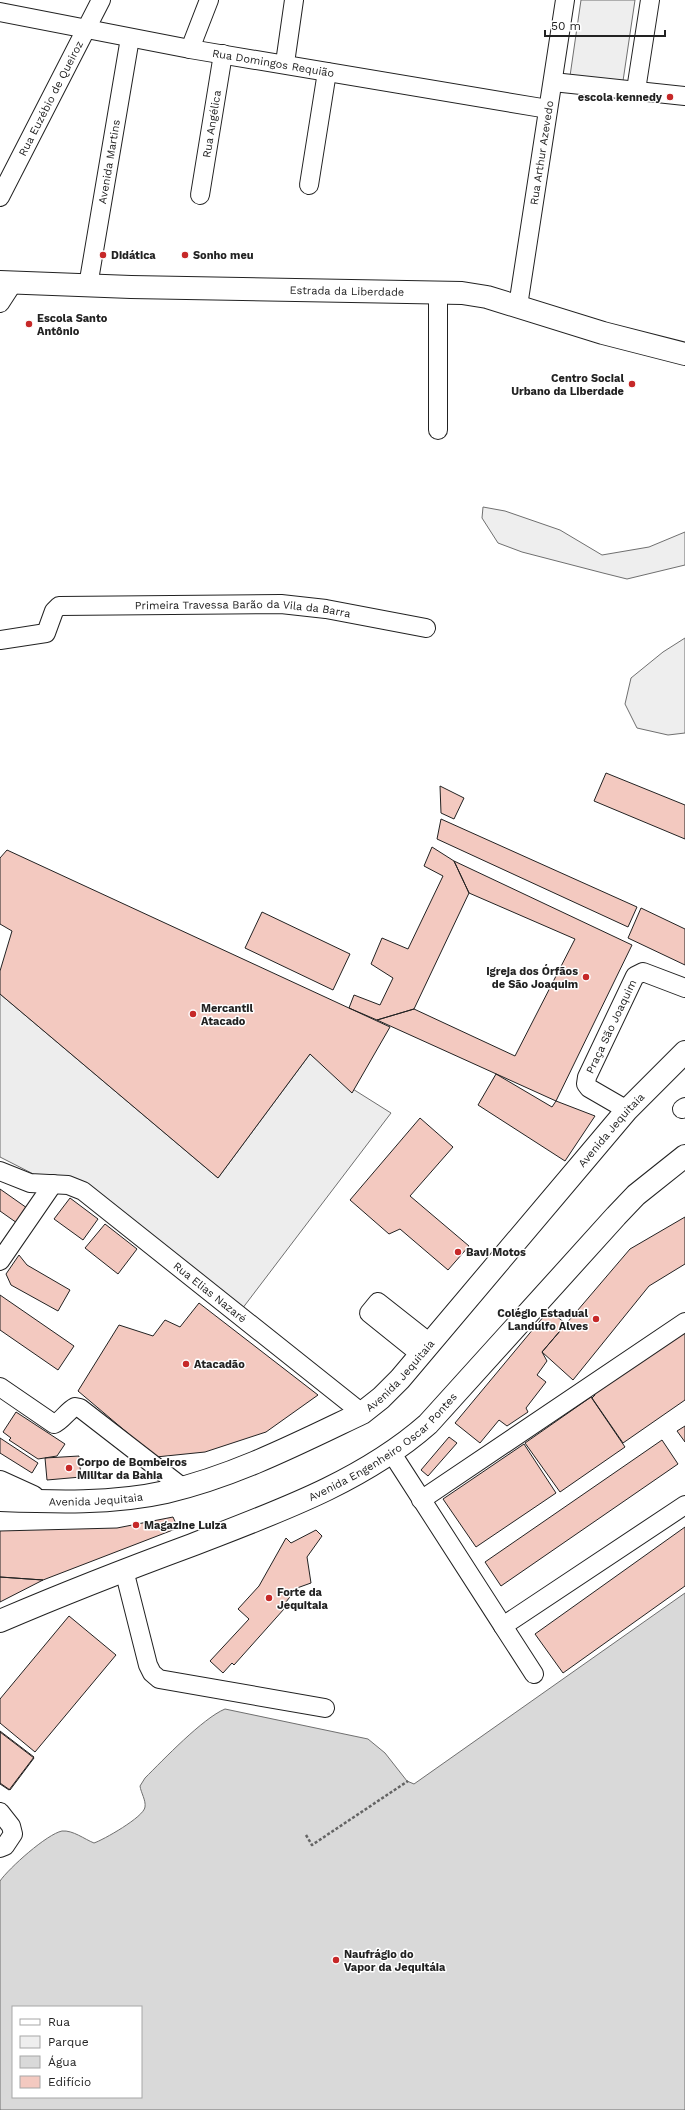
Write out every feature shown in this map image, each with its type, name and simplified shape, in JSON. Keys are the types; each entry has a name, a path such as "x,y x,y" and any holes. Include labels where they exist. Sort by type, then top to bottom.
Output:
{"main road":[{"name":"Estrada da Liberdade","path":"6,283 88,286 438,292 475,295 518,306 603,333 685,354"},
{"name":"Avenida Jequitaia","path":"0,1500 43,1501 126,1498 182,1487 224,1475 362,1413 381,1398 425,1349 627,1110 685,1052"},
{"name":"Avenida Engenheiro Oscar Pontes","path":"0,1621 124,1570 266,1517 314,1496 391,1452 428,1424 636,1195 685,1156"},
{"path":"0,1482 43,1501"}],"street":[{"name":"Rua Euzébio de Queiroz","path":"0,197 88,29 101,0"},
{"path":"190,49 209,0"},
{"path":"285,64 294,0"},
{"name":"Rua Arthur Azevedo","path":"518,306 565,0"},
{"path":"636,90 650,0"},
{"name":"Rua Domingos Requião","path":"0,12 190,49 548,109"},
{"name":"Avenida Martins","path":"88,286 130,38"},
{"name":"Rua Angélica","path":"200,195 223,54"},
{"path":"308,185 327,72"},
{"path":"552,82 685,96"},
{"path":"0,303 6,283"},
{"path":"438,292 438,430"},
{"name":"Primeira Travessa Barão da Vila da Barra","path":"0,640 46,633 54,611 58,606 281,604 326,609 426,628"},
{"name":"Praça São Joaquim","path":"627,1110 589,1088 586,1084 587,1077 634,976 643,972 685,988"},
{"name":"Rua Elias Nazaré","path":"0,1171 12,1177 30,1182 68,1185 83,1191 362,1413"},
{"path":"0,1261 52,1184"},
{"path":"374,1307 425,1349"},
{"path":"421,1500 685,1322"},
{"path":"0,1387 54,1424 71,1409 75,1407 80,1408 182,1487"},
{"path":"391,1452 534,1674"},
{"path":"504,1626 685,1505"},
{"path":"124,1570 148,1665 152,1674 159,1679 325,1708"},
{"path":"0,1812 11,1826 13,1834 5,1846 0,1848"}],"path":[{"path":"306,1835 312,1844 408,1781"}],"green space":[{"path":"581,0 635,0 623,81 570,76"},
{"path":"483,507 505,511 560,530 602,555 649,547 685,532 685,565 627,579 522,552 498,543 482,518"},
{"path":"685,638 685,733 668,735 637,728 625,704 631,678 663,652"}],"shaded area":[{"path":"0,994 218,1178 310,1054 348,1086 391,1113 242,1309 83,1191 53,1184 0,1157"}],"water":[{"path":"685,1593 685,2110 0,2110 0,1881 20,1860 38,1845 55,1833 62,1831 74,1833 94,1843 106,1838 131,1822 143,1811 145,1807 140,1786 145,1778 195,1730 225,1709 368,1739 385,1753 407,1781 414,1784"}],"building":[{"path":"606,773 685,805 685,839 594,801"},
{"path":"440,786 464,798 454,819 441,813"},
{"path":"441,819 637,907 628,927 437,839"},
{"path":"432,847 454,861 469,893 414,1009 377,1020 349,1008 354,995 380,1005 393,978 371,964 382,938 408,949 443,876 424,866"},
{"name":"Mercantil Atacado","path":"7,850 390,1027 352,1093 310,1054 218,1178 0,994 0,971 12,931 0,924 0,858"},
{"name":"Igreja dos Órfãos de São Joaquim","path":"454,861 632,945 556,1101 377,1020 414,1009 515,1056 575,939 469,893"},
{"path":"641,908 685,929 685,965 628,938"},
{"path":"262,912 350,954 333,990 245,948"},
{"path":"496,1074 552,1107 556,1101 595,1116 565,1161 478,1105"},
{"path":"420,1118 453,1147 410,1196 469,1246 448,1270 400,1229 389,1234 350,1200"},
{"path":"0,1189 27,1208 17,1223 0,1211"},
{"path":"70,1198 98,1219 83,1240 54,1219"},
{"name":"Colégio Estadual Landulfo Alves","path":"685,1217 685,1264 649,1286 573,1380 542,1352 630,1249"},
{"path":"105,1224 137,1249 118,1274 85,1248"},
{"path":"19,1255 27,1265 70,1290 58,1311 11,1285 6,1274"},
{"path":"0,1295 74,1346 58,1370 0,1330"},
{"name":"Atacadão","path":"199,1303 318,1395 266,1432 205,1452 156,1457 78,1391 119,1325 153,1336 165,1320 180,1327"},
{"path":"549,1310 566,1324 542,1352 547,1361 537,1375 546,1382 526,1408 528,1412 507,1426 499,1420 480,1443 455,1423"},
{"path":"685,1329 685,1400 623,1443 592,1398 595,1395 594,1393"},
{"path":"591,1397 625,1447 560,1492 525,1443"},
{"path":"16,1412 65,1444 57,1456 38,1459 9,1440 11,1438 3,1432"},
{"path":"685,1426 685,1442 677,1431"},
{"path":"449,1437 457,1443 428,1476 421,1470"},
{"path":"0,1438 38,1463 32,1473 0,1453"},
{"path":"662,1440 678,1464 501,1586 485,1562"},
{"path":"524,1444 556,1493 476,1547 443,1499"},
{"path":"79,1456 81,1477 47,1480 45,1458"},
{"path":"173,1517 178,1528 43,1580 0,1577 0,1531 117,1528"},
{"path":"685,1527 685,1586 563,1673 535,1634"},
{"name":"Forte da Jequitaia","path":"316,1530 322,1536 307,1557 311,1583 297,1588 282,1607 284,1609 234,1665 232,1663 223,1673 210,1661 249,1619 238,1609 259,1586 286,1538 291,1543"},
{"path":"0,1577 43,1580 0,1602"},
{"path":"69,1616 116,1655 35,1752 0,1723 0,1699"},
{"path":"0,1731 34,1757 9,1790 0,1784"},
{"path":"0,1732 34,1758 10,1790 0,1783"}],"place":[{"name":"escola kennedy","path":"670,97"},
{"name":"Didática","path":"103,255"},
{"name":"Sonho meu","path":"185,255"},
{"name":"Escola Santo Antônio","path":"29,324"},
{"name":"Centro Social Urbano da Liberdade","path":"632,384"},
{"name":"Igreja dos Órfãos de São Joaquim","path":"586,977"},
{"name":"Mercantil Atacado","path":"193,1014"},
{"name":"Bavi Motos","path":"458,1252"},
{"name":"Colégio Estadual Landulfo Alves","path":"596,1319"},
{"name":"Atacadão","path":"186,1364"},
{"name":"Corpo de Bombeiros Militar da Bahia","path":"69,1468"},
{"name":"Magazine Luiza","path":"136,1525"},
{"name":"Forte da Jequitaia","path":"269,1598"},
{"name":"Naufrágio do Vapor da Jequitáia","path":"336,1960"}]}
